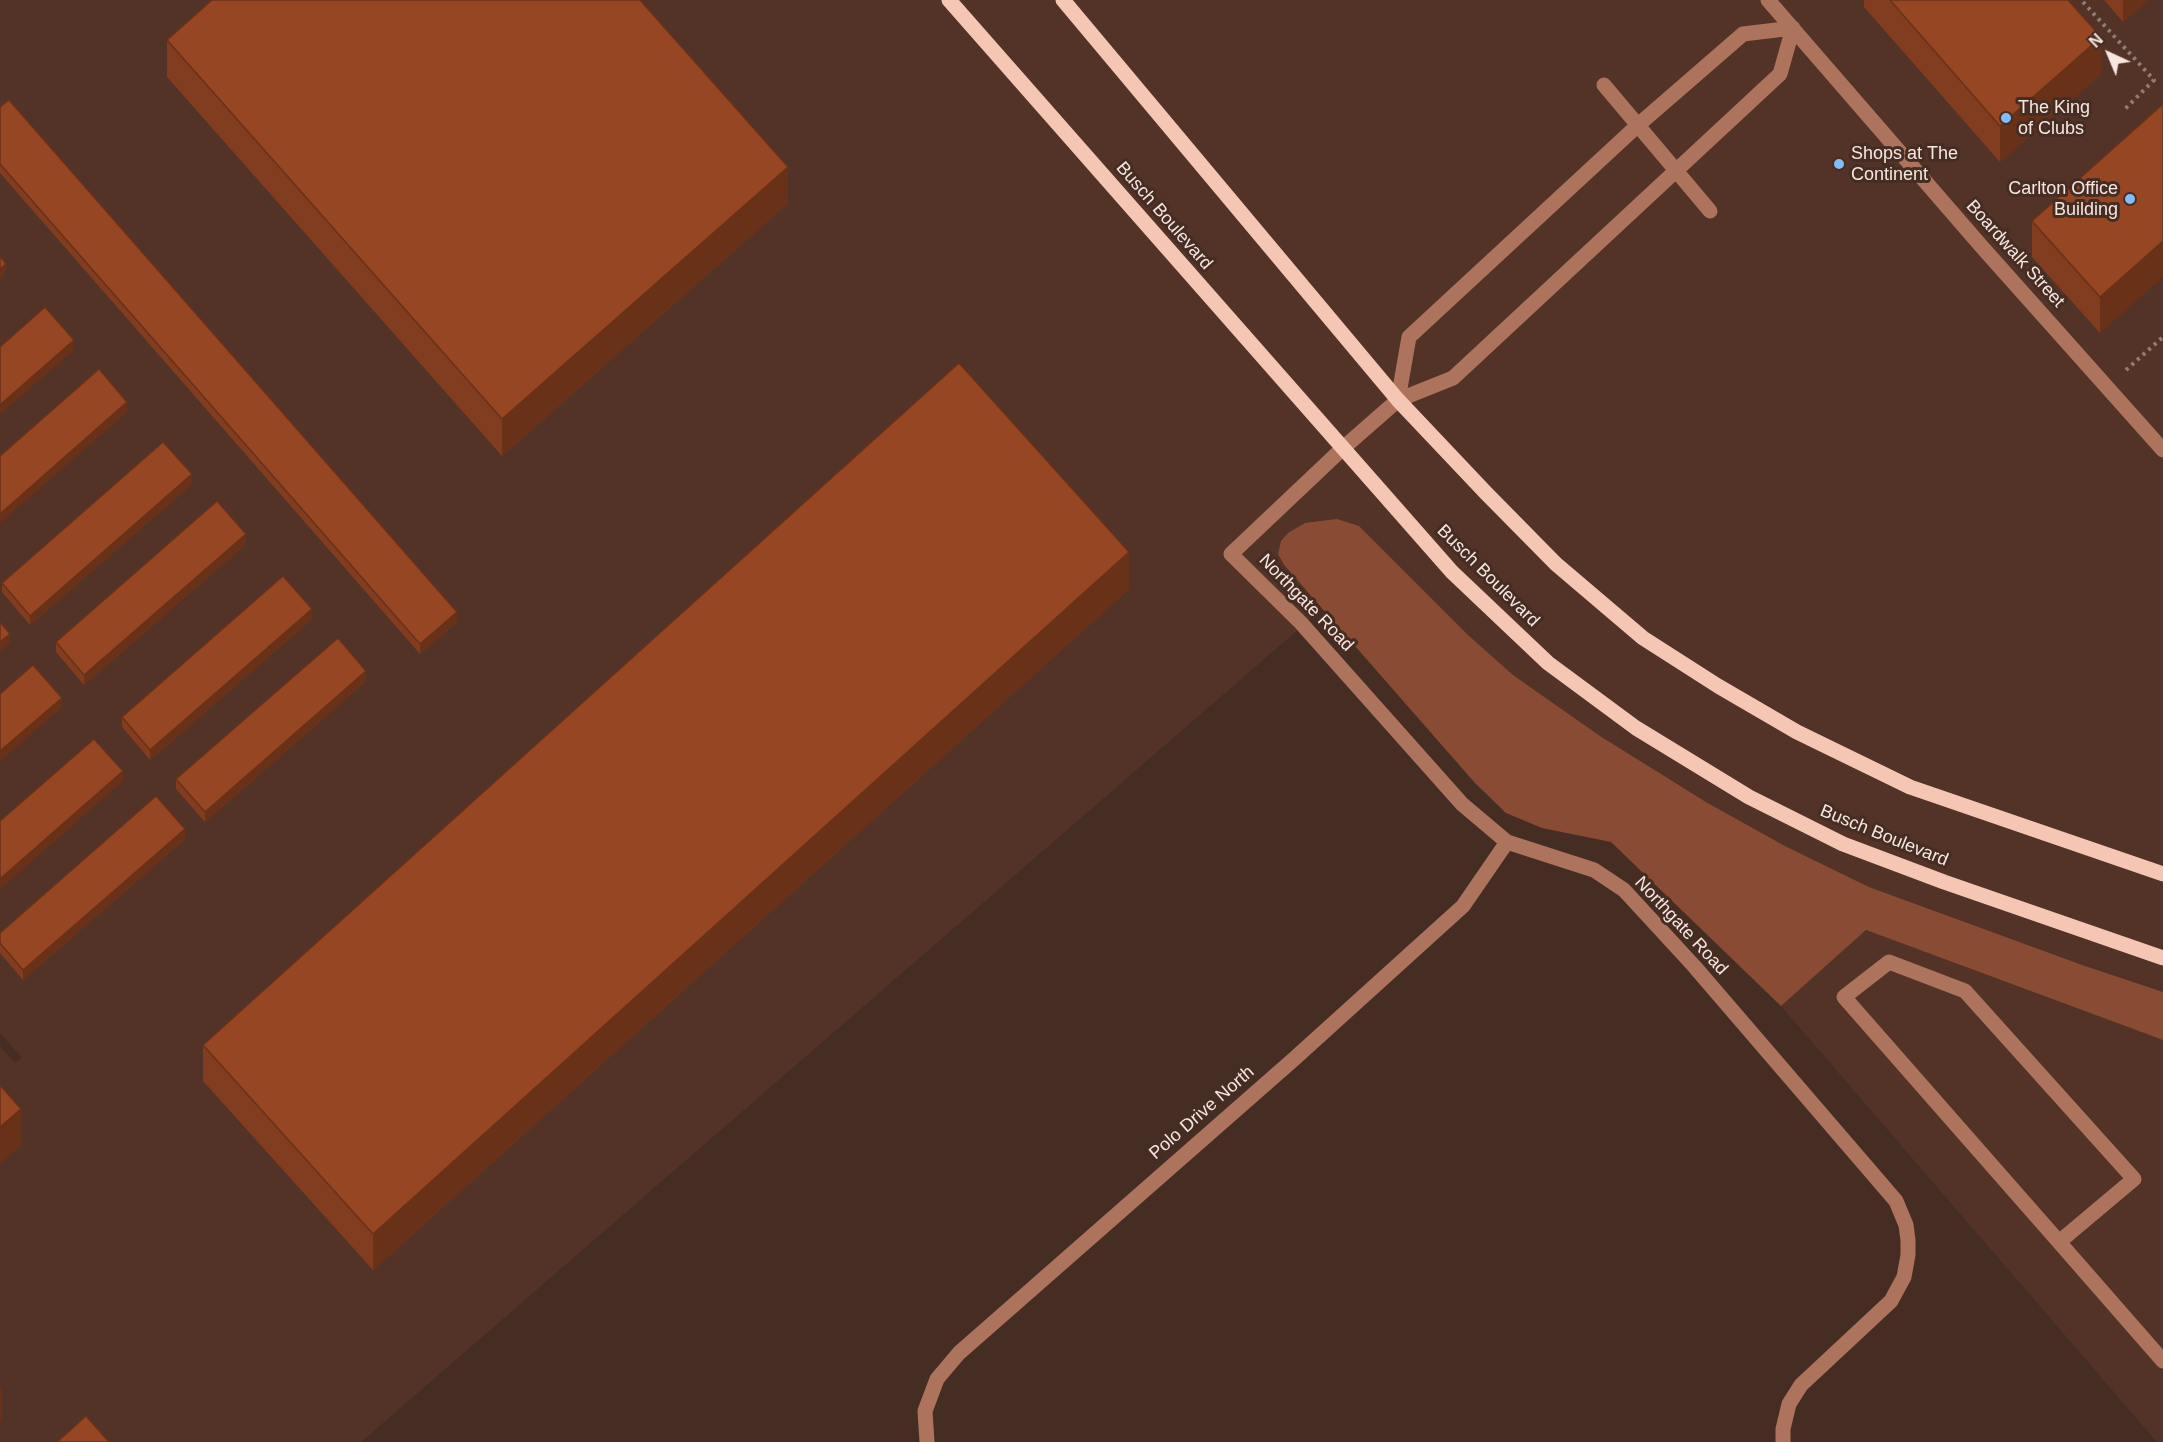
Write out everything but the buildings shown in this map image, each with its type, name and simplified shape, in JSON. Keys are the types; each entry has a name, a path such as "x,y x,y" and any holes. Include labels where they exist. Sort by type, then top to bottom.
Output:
{"main road":[{"name":"Busch Boulevard","path":"949,0 1452,572 1548,663 1636,728 1749,797 1843,844 1944,882 2163,958"},
{"path":"1063,0 1398,400 1556,564 1643,638 1718,686 1797,732 1910,787 2163,874"}],"street":[{"name":"Boardwalk Street","path":"1768,0 1982,247 2163,450"},
{"name":"Northgate Road","path":"1784,1442 1783,1429 1789,1404 1801,1385 1891,1301 1904,1277 1908,1240 1906,1225 1896,1201 1694,966 1624,890 1594,870 1507,842 1462,804 1301,623 1231,554 1342,449 1398,400 1453,378 1780,74 1792,28"},
{"path":"1398,400 1409,338 1637,126 1743,34 1792,28"},
{"path":"1604,85 1710,212"},
{"name":"Polo Drive North","path":"927,1442 925,1411 937,1379 959,1353 1294,1059 1463,906 1507,842"},
{"path":"2058,1242 2134,1179 1965,991 1889,962 1844,997 2058,1242 2163,1361"}],"path":[{"path":"2083,2 2154,80 2124,109"},
{"path":"2108,387 2163,336"}],"shaded area":[{"path":"0,0 2163,0 2163,992 1869,887 1785,846 1706,802 1600,736 1513,675 1468,635 1288,533 1281,541 1278,554 1284,566 1322,609 361,1442 0,1442 0,1046 15,1063 22,1058 0,1033"},
{"path":"1337,519 1359,526 1468,635 1513,675 1600,736 1706,802 1785,846 1869,887 2163,992 2163,1040 1866,930 1781,1006 1611,842 1542,828 1506,813 1475,783 1284,565 1278,554 1281,541 1288,533 1305,523"},
{"path":"1866,930 2163,1040 2163,1442 2157,1442 1781,1006"}],"place":[{"name":"The King of Clubs","path":"2006,118"},
{"name":"Shops at The Continent","path":"1839,164"},
{"name":"Carlton Office Building","path":"2130,199"}]}
